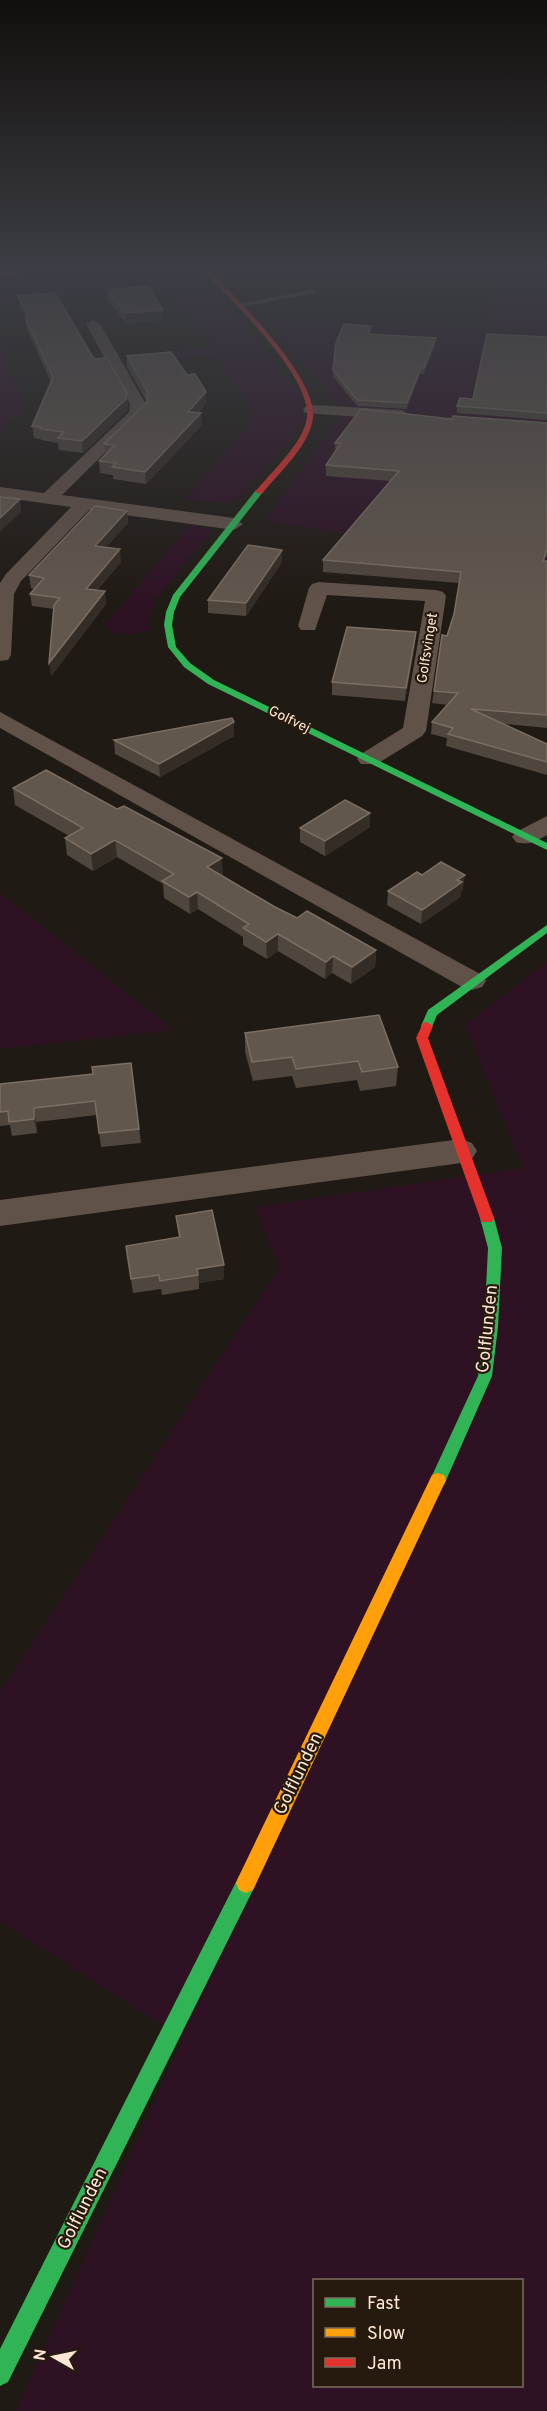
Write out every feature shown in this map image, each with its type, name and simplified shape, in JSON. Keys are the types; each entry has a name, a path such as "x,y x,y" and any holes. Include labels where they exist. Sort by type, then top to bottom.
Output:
{"street":[{"path":"48,499 137,413 138,404 126,383"},
{"path":"300,383 311,410 423,417"},
{"name":"Golfvej","path":"311,410 309,424 300,440 176,597 168,613 165,628 175,653 189,667 211,682 536,842"},
{"path":"0,492 234,524"},
{"path":"0,655 3,594 13,578 84,504"},
{"name":"Golfsvinget","path":"308,626 319,588 436,596 414,731 369,759"},
{"path":"0,719 472,981 547,928"},
{"path":"536,842 547,824"},
{"name":"Golflunden","path":"0,2374 260,1856 414,1535 485,1376 491,1327 495,1248 481,1198 461,1151 422,1038 432,1013 472,981"},
{"path":"0,1212 461,1151"}],"shaded area":[{"path":"0,383 16,383 27,408 0,431"},
{"path":"233,383 290,383 302,398 306,414 303,426 234,504 185,500 256,416"},
{"path":"320,383 547,383 547,567 265,521 342,415 340,407"},
{"path":"191,524 211,531 156,599 145,625 153,629 133,634 112,632 105,625"},
{"path":"0,893 173,1030 0,1049"},
{"path":"547,962 547,2411 16,2411 183,2038 0,1921 0,1692 280,1268 255,1207 523,1168 465,1024"}],"building":[{"path":"51,383 121,383 127,393 126,399 82,441 58,438 64,432 32,426"},
{"path":"142,383 200,383 206,392 188,412 201,413 145,472 112,467 116,463 99,461 115,445 104,444 147,402 147,391"},
{"path":"343,383 415,383 407,403 357,400"},
{"path":"477,383 547,383 547,413 457,406 460,398 473,399"},
{"path":"361,409 452,419 453,416 547,423 547,550 543,561 547,561 547,715 471,709 547,744 547,762 448,734 453,728 432,722 458,693 434,691 442,635 447,636 454,614 461,572 323,560 399,471 326,465 341,443 335,443"},
{"path":"0,497 20,499 0,518"},
{"path":"95,506 127,511 95,546 120,549 86,589 105,591 49,663 54,605 60,598 30,594 44,578 29,575"},
{"path":"248,545 282,550 246,603 208,600"},
{"path":"347,627 416,632 406,688 332,682"},
{"path":"232,718 234,722 159,764 114,740"},
{"path":"46,770 117,809 124,806 222,858 207,867 275,907 297,918 307,911 376,950 352,967 333,956 326,962 278,934 266,942 243,928 249,924 197,892 189,897 162,881 174,874 115,840 91,854 65,838 83,828 13,788"},
{"path":"345,800 370,813 325,841 300,828"},
{"path":"441,862 465,875 457,880 462,882 422,910 388,891 417,872 422,875"},
{"path":"379,1015 398,1067 362,1072 358,1061 296,1069 292,1057 252,1062 245,1033"},
{"path":"131,1063 139,1129 99,1133 95,1101 34,1108 34,1119 9,1122 8,1111 0,1112 0,1084 93,1074 92,1067"},
{"path":"212,1210 224,1265 197,1269 198,1275 160,1281 159,1275 131,1279 126,1246 180,1237 176,1216"}],"traffic: fast":[{"path":"259,492 176,597 168,625 172,647 187,665 211,682 547,847"},
{"path":"427,1026 432,1013 547,928"},
{"path":"438,1480 485,1376 491,1327 495,1248 487,1218"},
{"path":"0,2374 246,1883"}],"traffic: slow":[{"path":"246,1883 438,1480"}],"traffic: jam":[{"path":"259,492 289,457 307,427 310,417 309,402 300,383"},
{"path":"427,1026 422,1038 487,1218"}]}
